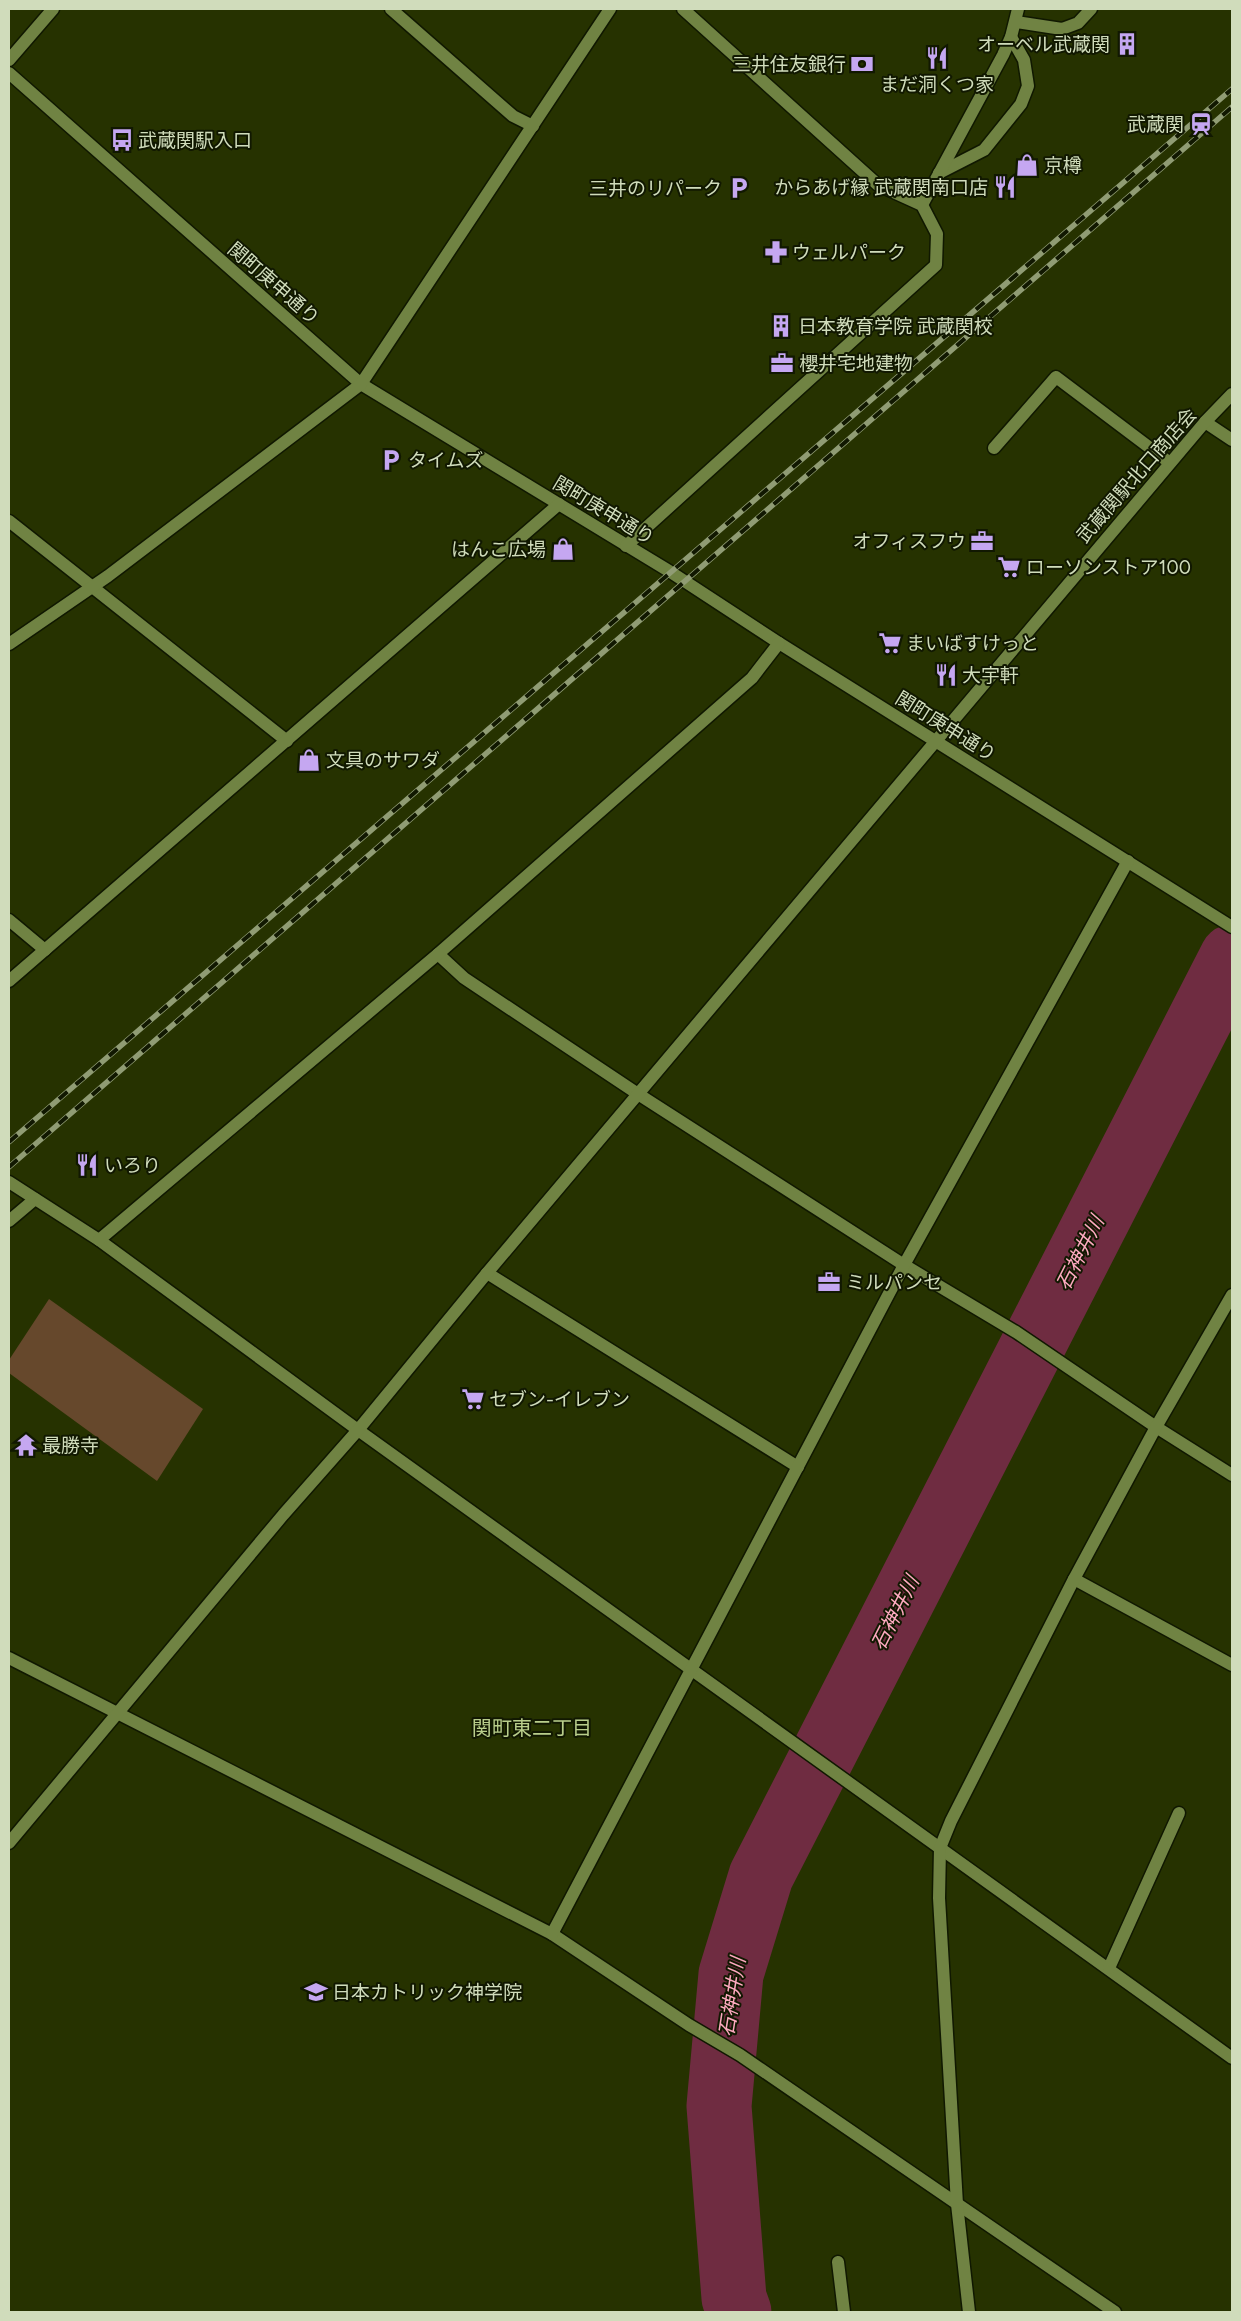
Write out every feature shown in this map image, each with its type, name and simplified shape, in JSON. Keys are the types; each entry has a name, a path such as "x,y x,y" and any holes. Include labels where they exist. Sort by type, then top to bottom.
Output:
{"street":[{"path":"9,60 53,9"},
{"path":"391,9 513,116 532,126"},
{"path":"9,644 93,587 360,384 610,9"},
{"path":"626,546 936,265 937,234 922,205 878,185 683,9"},
{"path":"922,205 994,74 1011,37 1018,9"},
{"path":"1016,22 1062,29 1078,23 1091,9"},
{"path":"939,173 984,150 1021,104 1028,86 1027,78 1024,60 1011,37"},
{"name":"関町庚申通り","path":"9,73 360,384 559,504 1228,924"},
{"path":"994,448 1056,377 1170,463"},
{"name":"武蔵関駅北口商店会","path":"9,1843 283,1515 358,1430 487,1273 935,741 1205,422 1232,394"},
{"path":"1205,422 1232,440"},
{"path":"9,981 559,504"},
{"path":"9,521 287,741"},
{"path":"99,1240 438,954 752,678 779,643"},
{"path":"552,1934 904,1265 1128,861"},
{"path":"9,920 45,950"},
{"path":"438,954 464,978 638,1094 904,1265 1016,1332 1156,1427 1232,1475"},
{"path":"9,1182 99,1240 358,1430 1232,2058"},
{"path":"9,1221 35,1199"},
{"path":"487,1273 798,1467"},
{"path":"969,2312 957,2204 939,1898 940,1848 951,1822 1074,1579 1156,1427 1232,1295"},
{"path":"1074,1579 1232,1665"},
{"path":"9,1658 552,1934 740,2056 1115,2312"},
{"path":"1109,1968 1179,1813"},
{"path":"838,2262 844,2312"}],"shaded area":[{"path":"49,1299 203,1409 157,1481 9,1373 9,1360"}],"waterway":[{"name":"石神井川","path":"739,2312 734,2298 719,2106 731,1974 761,1876 1232,957"}],"railway":[{"path":"9,1142 1232,89"},
{"path":"9,1167 1232,107"}],"place":[{"name":"オーベル武蔵関","path":"1127,44"},
{"name":"まだ洞くつ家","path":"937,58"},
{"name":"三井住友銀行","path":"862,64"},
{"name":"武蔵関","path":"1201,124"},
{"name":"武蔵関駅入口","path":"122,140"},
{"name":"京樽","path":"1027,165"},
{"name":"からあげ縁 武蔵関南口店","path":"1005,187"},
{"name":"三井のリパーク","path":"739,188"},
{"name":"ウェルパーク","path":"776,252"},
{"name":"日本教育学院 武蔵関校","path":"781,326"},
{"name":"櫻井宅地建物","path":"782,363"},
{"name":"タイムズ","path":"391,460"},
{"name":"オフィスフウ","path":"982,541"},
{"name":"はんこ広場","path":"563,549"},
{"name":"ローソンストア100","path":"1009,567"},
{"name":"まいばすけっと","path":"890,643"},
{"name":"大宇軒","path":"946,675"},
{"name":"文具のサワダ","path":"309,760"},
{"name":"いろり","path":"87,1165"},
{"name":"ミルパンセ","path":"829,1282"},
{"name":"セブン-イレブン","path":"473,1399"},
{"name":"最勝寺","path":"26,1445"},
{"name":"日本カトリック神学院","path":"316,1992"}],"district":[{"name":"関町東二丁目","path":"532,1728"}]}
